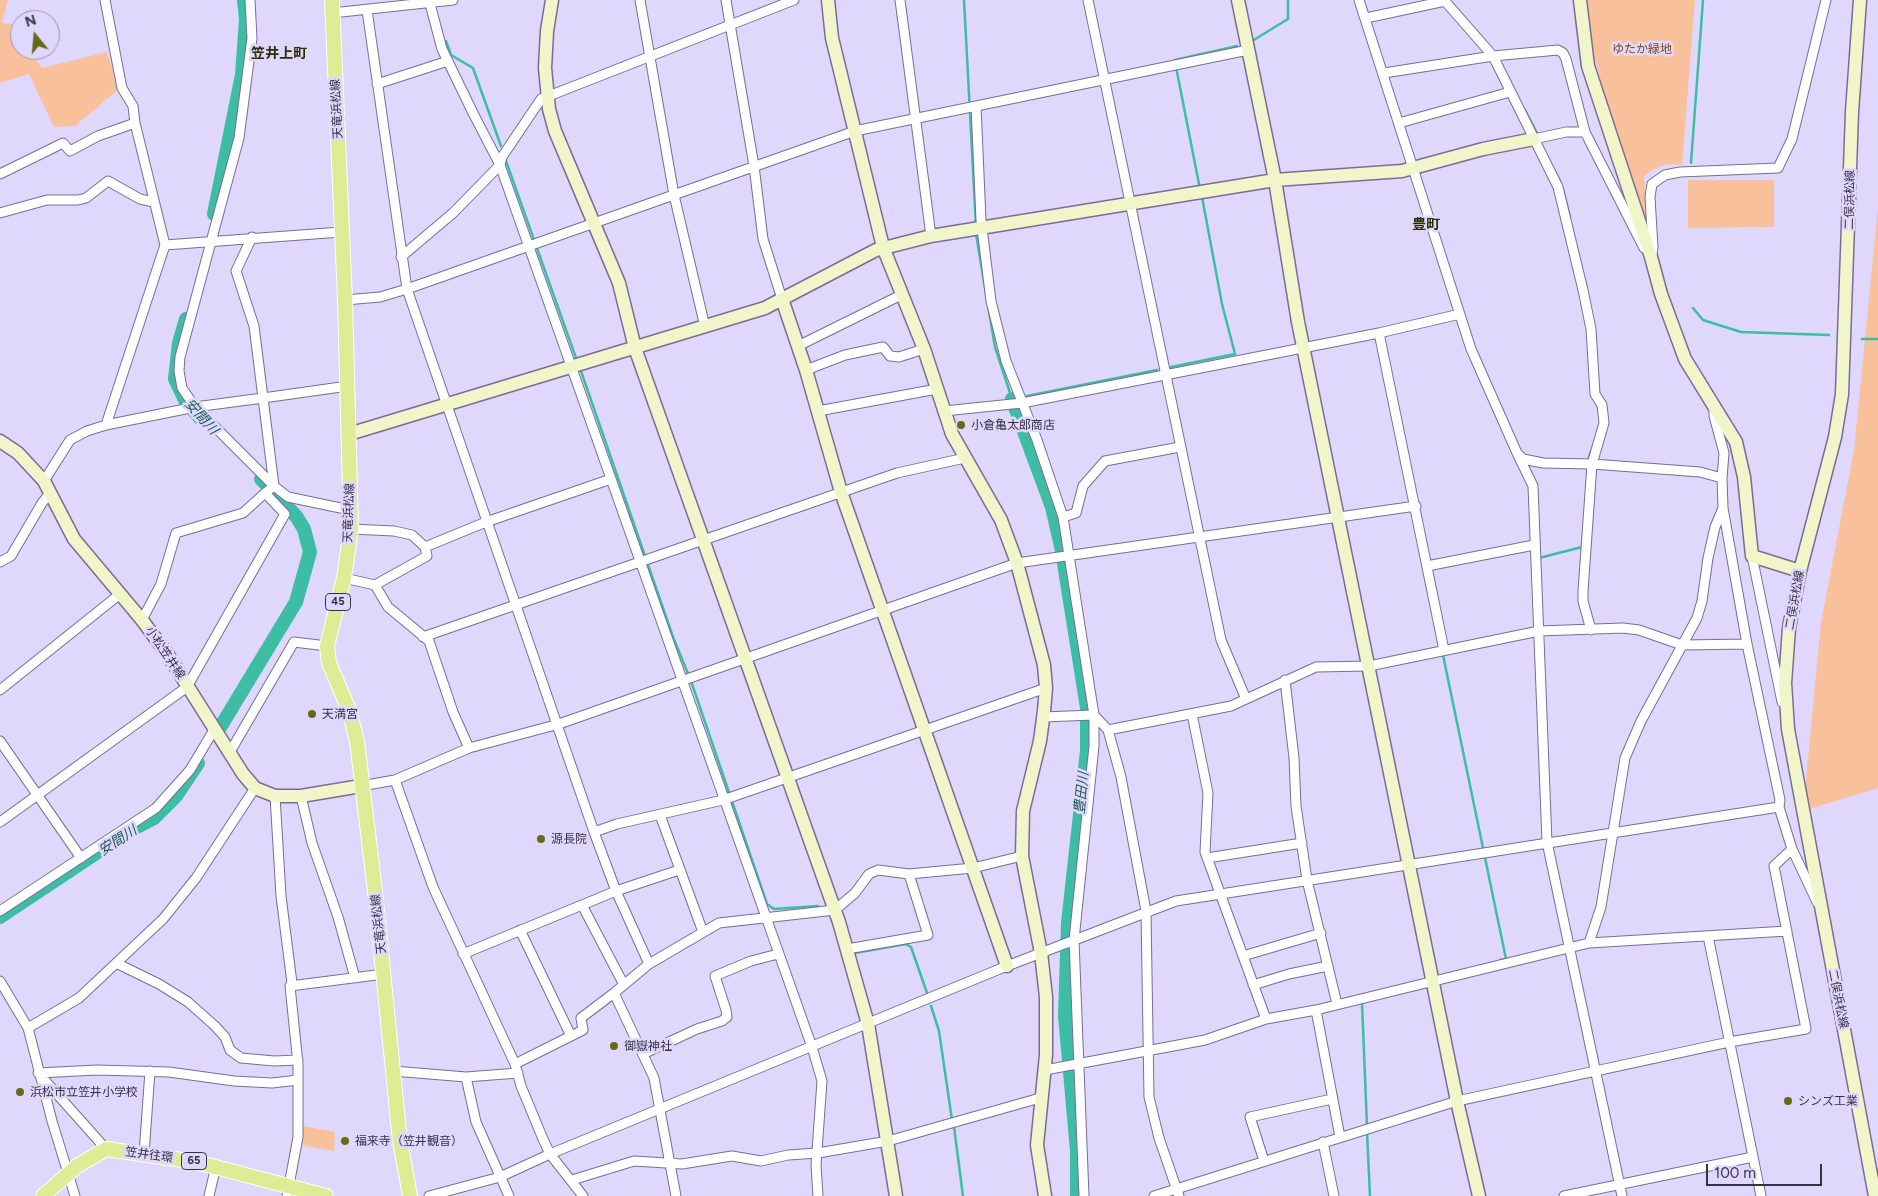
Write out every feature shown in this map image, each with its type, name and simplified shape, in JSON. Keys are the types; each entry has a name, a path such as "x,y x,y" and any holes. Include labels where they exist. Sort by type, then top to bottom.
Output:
{"main road":[{"name":"天竜浜松線","path":"332,7 345,300 351,529 344,578 327,646 329,662 349,710 357,741 384,974 400,1141 410,1196"},
{"name":"笠井往環","path":"106,1149 216,1166 288,1191 326,1196"},
{"path":"43,1196 77,1166 106,1149"}],"street":[{"path":"105,0 122,88 133,106 135,124 166,245 106,425"},
{"path":"0,822 187,686 285,514 270,489 192,408 182,388 180,364 208,241 239,138 252,38 250,0"},
{"path":"332,7 367,10 453,0"},
{"path":"552,0 545,49 548,96 555,131 620,284 635,348 835,910 868,1024 896,1196"},
{"path":"640,0 674,195 704,327"},
{"path":"726,0 754,166 763,239 806,370 841,492 1007,966"},
{"path":"401,256 453,213 500,165 502,156 540,99 794,0"},
{"path":"828,0 832,38 883,247 924,349 952,434 1001,520 1017,563 1040,647 1046,688 1043,718 1023,811 1022,856 1041,953 1046,997 1045,1070 1040,1098 1037,1145 1045,1196"},
{"path":"900,0 930,236"},
{"path":"1088,0 1221,640 1246,699"},
{"path":"1238,0 1275,180 1303,346 1434,980 1457,1101 1479,1196"},
{"path":"1359,0 1478,370 1533,486 1547,842 1570,947 1594,1073 1622,1196"},
{"path":"1366,18 1445,0 1495,56 1510,92 1558,187 1591,329 1595,394 1602,405 1604,423 1592,464 1583,591 1583,601 1591,630"},
{"path":"1580,0 1588,66 1651,257 1661,294 1685,359 1736,442 1741,457 1752,556 1788,729"},
{"path":"1651,257 1653,248 1650,198 1652,184 1665,175 1680,172 1778,168 1792,139 1826,0"},
{"name":"二俣浜松線","path":"1860,0 1852,112 1842,394 1835,437 1800,571 1789,628 1784,683 1788,729 1875,1196"},
{"path":"430,2 442,49 500,165 534,244 572,367 683,680 729,799 765,916 812,1047 822,1081 816,1165 818,1196"},
{"path":"367,10 407,290 486,522 559,724 594,832 616,891 649,964"},
{"path":"345,300 380,296 407,290 854,131 1248,50"},
{"path":"1384,73 1547,50 1558,50 1563,53 1577,97 1585,132 1640,243 1651,257"},
{"path":"377,84 448,61"},
{"path":"1399,123 1510,92"},
{"path":"976,106 977,229 996,326 1006,361 1063,517 1094,715 1094,746 1073,941 1084,1196"},
{"path":"0,174 63,143 70,151 98,136 135,124"},
{"path":"349,434 765,308 883,247 930,236 1275,180 1381,174 1413,168 1483,149 1566,132 1585,132"},
{"path":"0,213 47,200 78,200 86,198 108,181 140,198 154,202"},
{"path":"166,245 252,237 341,232"},
{"path":"252,237 236,271 254,326 263,398 270,489"},
{"path":"798,346 902,295"},
{"path":"944,412 1021,403 1303,346 1379,333 1460,314"},
{"path":"1379,333 1444,650"},
{"path":"806,370 845,355 884,347 890,356 899,357 924,349"},
{"path":"44,481 73,437 106,425 192,408 348,386"},
{"path":"818,411 937,389"},
{"path":"1714,406 1714,416 1724,453 1722,478 1723,508 1747,644 1780,800 1779,807 1792,849 1822,911"},
{"name":"小松笠井線","path":"0,442 18,453 44,481 74,539 142,620 215,728 243,774 255,788 274,796 301,796 361,786"},
{"path":"1063,517 1076,513 1084,486 1105,461 1180,447"},
{"path":"1517,453 1523,459 1543,463 1592,464 1700,472 1722,478"},
{"path":"423,637 897,473 965,458"},
{"path":"425,547 486,522 611,479"},
{"path":"270,489 288,497 350,510"},
{"path":"142,620 161,584 176,533 243,513 270,489"},
{"path":"0,562 11,556 50,493"},
{"path":"361,786 395,780 469,748 559,724 1017,563 1338,519 1416,506"},
{"path":"1589,943 1601,907 1625,758 1699,610 1715,527 1723,508"},
{"path":"344,578 375,585 427,556 425,547 412,535 394,531 351,529"},
{"path":"1427,566 1534,545"},
{"path":"1752,556 1800,571"},
{"path":"375,585 388,607 429,641 453,712 469,748"},
{"path":"0,690 120,594"},
{"path":"1108,730 1231,706 1316,667 1369,666 1540,631 1623,628 1639,630 1682,645 1747,644"},
{"path":"230,752 294,642 327,646"},
{"path":"1285,680 1294,750 1296,806 1307,880 1337,1004"},
{"path":"594,832 617,824 729,799 1046,688"},
{"path":"1192,714 1208,793 1205,852 1266,1019"},
{"path":"1043,718 1094,715"},
{"path":"1094,715 1108,730 1121,777 1146,912 1150,1052 1149,1097 1178,1193"},
{"path":"0,911 156,808 190,770 215,728"},
{"path":"0,741 81,858"},
{"path":"395,780 433,887 517,1068 521,1086 550,1154 583,1196"},
{"path":"28,1028 79,998 118,964 163,919 196,878 255,788"},
{"path":"274,796 281,896 292,983 290,986 298,1060 298,1138 288,1191"},
{"path":"301,796 312,843 338,917 355,978"},
{"path":"430,1196 500,1177 550,1154 1007,966 1176,901 1220,892 1779,807"},
{"path":"660,815 703,932"},
{"path":"1207,858 1302,843"},
{"path":"1154,1196 1178,1193 1323,1142 1457,1101 1594,1073 1729,1042 1806,1029 1787,931 1776,888 1774,866 1792,849"},
{"path":"393,1071 466,1077 517,1068 583,1030 581,1018 649,964 720,923 765,916 835,910 855,893 869,874 878,870 909,874 973,868 1022,856"},
{"path":"463,954 616,891 679,870"},
{"path":"847,949 928,935 909,874"},
{"path":"582,905 624,985"},
{"path":"520,930 571,1036"},
{"path":"1045,1070 1150,1052 1205,1040 1266,1019 1316,1010 1589,943 1787,931"},
{"path":"1243,956 1320,933"},
{"path":"1708,936 1761,1196"},
{"path":"643,1054 697,1029 722,1021 727,1017 715,976 751,961 778,954"},
{"path":"118,964 159,984 197,1009 220,1031 230,1050 241,1058 274,1061 298,1060"},
{"path":"1254,986 1289,974 1328,966"},
{"path":"290,986 384,974"},
{"path":"0,981 28,1028 38,1073 67,1175 75,1196"},
{"path":"614,993 654,1078 676,1196"},
{"path":"1316,1010 1340,1137"},
{"path":"38,1073 97,1070 150,1071 234,1081 272,1083 298,1080"},
{"path":"144,1154 150,1071"},
{"path":"38,1073 106,1149"},
{"path":"466,1077 476,1122 509,1196"},
{"path":"572,1180 634,1161 671,1164 732,1156 761,1161 788,1154 818,1153 888,1141 1040,1098"},
{"path":"1264,1162 1250,1117 1332,1099"},
{"path":"1323,1142 1334,1196"},
{"path":"1564,1196 1753,1157"},
{"path":"209,1196 216,1166"}],"green space":[{"path":"0,0 8,0 2,23 10,24 10,60 36,60 42,68 107,52 119,89 75,126 54,127 29,74 0,83"},
{"name":"ゆたか緑地","path":"1586,0 1695,0 1682,165 1668,164 1652,170 1644,176 1648,238 1608,112 1589,33"},
{"path":"1688,180 1774,180 1774,227 1688,228"},
{"path":"1878,207 1878,788 1803,811 1821,623 1854,450"},
{"path":"303,1126 335,1132 334,1151 301,1145"}],"waterway":[{"name":"安間川","path":"214,214 242,75 246,19 244,0"},
{"path":"964,0 976,226"},
{"path":"1252,41 1288,19 1288,0"},
{"path":"1691,163 1703,0"},
{"path":"446,41 451,55 473,68 501,146"},
{"path":"1175,62 1175,60 1237,46"},
{"path":"1176,67 1200,189"},
{"path":"1525,110 1537,133"},
{"path":"506,161 576,358"},
{"path":"1555,171 1561,183"},
{"path":"1563,189 1570,217"},
{"path":"1171,367 1235,354 1222,304 1202,197"},
{"path":"976,234 995,347 1012,399 1016,398"},
{"path":"1693,308 1703,320 1741,332 1829,335"},
{"name":"安間川","path":"186,319 179,343 175,379 186,402 200,418"},
{"path":"1862,339 1878,339"},
{"path":"1027,396 1157,370"},
{"path":"581,371 673,637 689,676"},
{"name":"豊田川","path":"1012,399 1052,507 1062,551 1087,708 1087,751 1068,923 1065,1016 1077,1151 1077,1196"},
{"path":"1588,460 1591,451"},
{"name":"安間川","path":"221,726 296,602 310,552 304,529 296,516 261,479"},
{"path":"1539,560 1539,558 1582,547"},
{"path":"1443,655 1506,959 1500,960"},
{"path":"691,681 767,904 774,909 818,906"},
{"name":"安間川","path":"0,917 131,830 154,818 176,796 198,763"},
{"path":"855,953 906,944 911,947 927,993"},
{"path":"1362,1003 1367,1126"},
{"path":"931,1006 939,1031 952,1120"},
{"path":"954,1127 963,1196"},
{"path":"1367,1132 1370,1196"}],"place":[{"name":"小倉亀太郎商店","path":"961,425"},
{"name":"天満宮","path":"312,714"},
{"name":"源長院","path":"541,839"},
{"name":"御嶽神社","path":"614,1046"},
{"name":"浜松市立笠井小学校","path":"20,1092"},
{"name":"シンズ工業","path":"1788,1101"},
{"name":"福来寺（笠井観音）","path":"345,1141"}],"district":[{"name":"笠井上町","path":"279,54"},
{"name":"豊町","path":"1426,225"}]}
